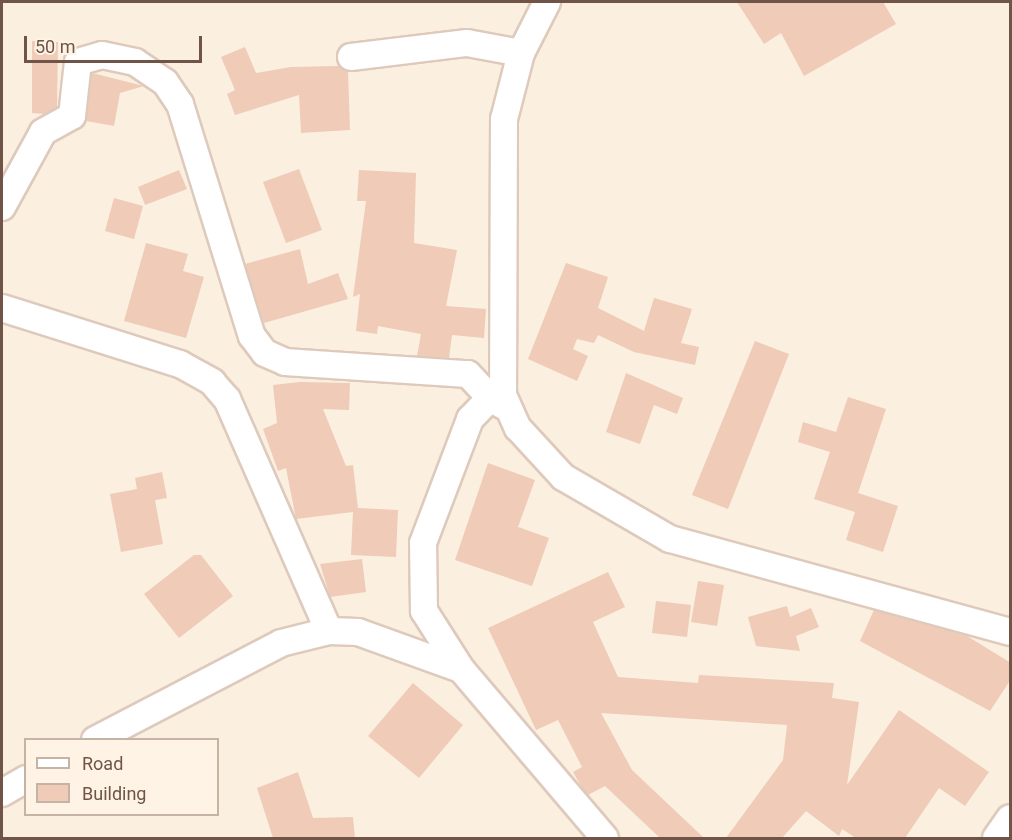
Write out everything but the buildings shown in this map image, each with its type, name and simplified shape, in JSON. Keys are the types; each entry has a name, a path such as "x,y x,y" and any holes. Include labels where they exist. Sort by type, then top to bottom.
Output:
{"street":[{"path":"498,403 504,119 520,53 547,2"},
{"path":"351,57 467,43 520,53"},
{"path":"2,207 43,132 72,116 78,62 102,55 135,62 165,82 180,104 252,336 265,353 285,362 468,374 498,403 563,477 670,539 1011,632"},
{"path":"2,308 180,364 212,382 227,399 329,631"},
{"path":"498,403 470,419 423,543 424,611 460,669 605,838"},
{"path":"99,738 243,659 329,631 358,632 460,669"},
{"path":"2,793 24,780"},
{"path":"996,838 1011,818"}]}
